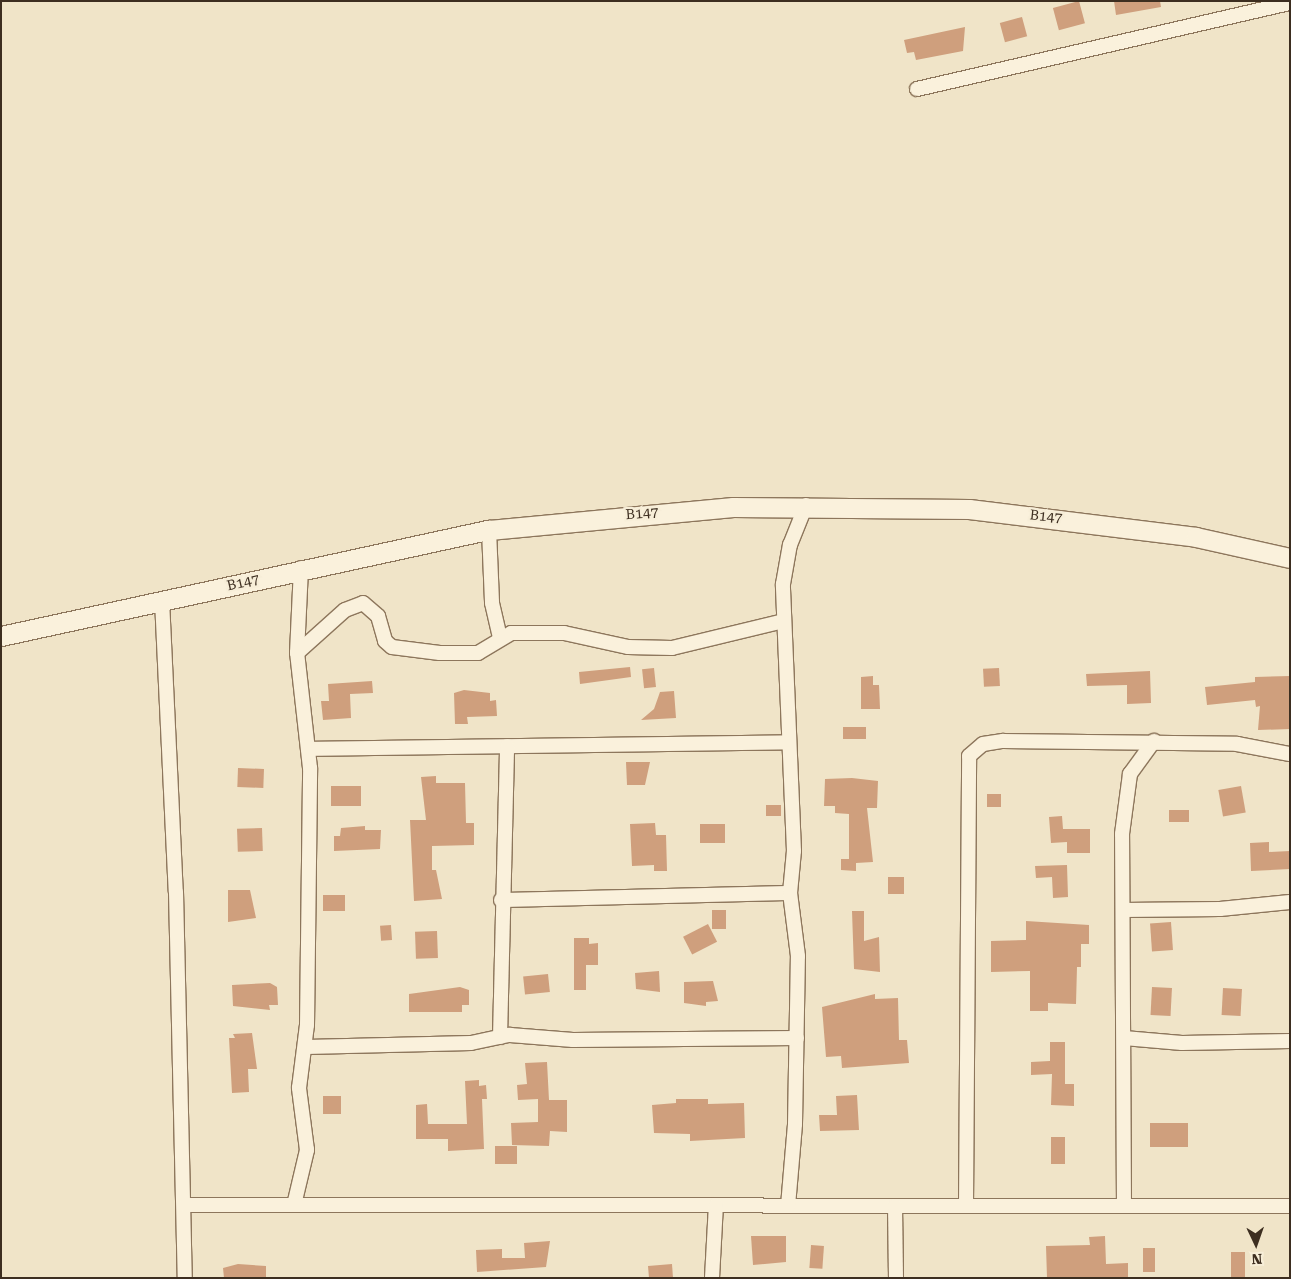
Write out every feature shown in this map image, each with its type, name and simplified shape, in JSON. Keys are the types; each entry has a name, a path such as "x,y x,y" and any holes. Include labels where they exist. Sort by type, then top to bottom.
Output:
{"main road":[{"name":"B147","path":"1,636 301,568 489,530 634,513 806,505 969,509 1075,519 1196,536 1290,558"}],"street":[{"path":"916,89 1290,3"},
{"path":"788,1206 797,1038 798,956 790,893 794,851 783,573 806,505"},
{"path":"489,530 492,603 500,637"},
{"path":"294,1205 307,1150 299,1088 306,1047 308,748 297,653 301,568"},
{"path":"162,600 186,1205 185,1278"},
{"path":"297,653 345,610 363,603 378,616 385,641 399,649 478,652 500,637 510,633 564,633 628,647 662,648 744,634 784,621"},
{"path":"966,1206 969,756 993,741 1154,741 1238,744 1290,754"},
{"path":"1124,1206 1123,910 1126,789 1135,763 1154,741"},
{"path":"308,748 789,742"},
{"path":"500,1037 501,900 507,746"},
{"path":"501,900 790,893"},
{"path":"1123,910 1220,909 1290,902"},
{"path":"306,1047 471,1043 500,1037 797,1038"},
{"path":"1124,1038 1182,1043 1290,1041"},
{"path":"186,1205 1290,1206"},
{"path":"712,1278 716,1205"},
{"path":"895,1206 896,1278"}],"building":[{"path":"1079,1 1085,23 1059,30 1053,8"},
{"path":"1114,1 1160,1 1161,7 1116,15"},
{"path":"1022,17 1027,36 1005,42 1000,23"},
{"path":"965,27 963,51 916,60 914,52 907,53 904,40"},
{"path":"630,667 631,677 580,684 579,672"},
{"path":"654,668 656,687 644,688 642,669"},
{"path":"999,668 1000,686 984,687 983,669"},
{"path":"1150,671 1151,703 1127,704 1127,685 1087,686 1086,674"},
{"path":"873,676 873,685 879,685 880,709 861,709 861,677"},
{"path":"1290,676 1290,729 1258,730 1260,706 1256,707 1255,700 1207,705 1205,687 1255,682 1255,677"},
{"path":"372,681 373,693 350,694 351,718 323,720 321,701 329,701 328,684"},
{"path":"464,690 490,693 490,701 496,700 497,716 467,717 468,724 455,724 454,693"},
{"path":"674,691 676,718 641,720 654,709 660,692"},
{"path":"843,727 866,727 866,739 843,739"},
{"path":"626,762 650,762 645,785 627,785"},
{"path":"238,768 264,769 263,788 237,787"},
{"path":"436,776 436,783 465,783 466,823 474,823 474,845 432,846 432,870 436,870 442,899 414,901 410,820 426,820 421,777"},
{"path":"852,778 878,781 877,808 867,808 873,862 856,863 856,871 841,870 841,859 849,859 849,814 835,813 835,806 824,806 825,779"},
{"path":"331,786 361,786 361,806 331,806"},
{"path":"1241,786 1246,813 1223,817 1218,790"},
{"path":"987,794 1001,794 1001,807 987,807"},
{"path":"766,805 781,805 781,816 766,816"},
{"path":"1169,810 1189,810 1189,822 1169,822"},
{"path":"1062,816 1063,829 1090,829 1090,853 1067,853 1067,842 1051,843 1049,817"},
{"path":"655,823 656,835 666,835 667,871 654,871 654,865 632,866 630,824"},
{"path":"700,824 725,824 725,843 700,843"},
{"path":"365,826 365,830 381,830 380,849 334,851 334,836 340,836 341,828"},
{"path":"262,828 263,851 238,852 237,829"},
{"path":"1269,842 1269,852 1290,851 1290,869 1251,871 1250,843"},
{"path":"1067,865 1068,897 1053,898 1052,877 1036,878 1035,866"},
{"path":"888,877 904,877 904,894 888,894"},
{"path":"228,890 250,890 256,918 228,922"},
{"path":"323,895 345,895 345,911 323,911"},
{"path":"712,910 726,910 726,929 712,929"},
{"path":"852,911 864,911 864,941 879,937 880,972 854,969"},
{"path":"1026,921 1089,925 1089,944 1081,944 1081,967 1077,967 1076,1004 1048,1003 1048,1011 1030,1011 1030,971 991,972 991,941 1026,940"},
{"path":"1171,922 1173,950 1152,951 1150,923"},
{"path":"708,924 717,942 692,955 683,937"},
{"path":"391,925 392,940 381,941 380,926"},
{"path":"437,931 438,958 416,959 415,932"},
{"path":"574,938 589,938 589,944 598,943 598,965 586,965 586,990 574,990"},
{"path":"659,971 660,992 636,989 635,973"},
{"path":"548,974 550,992 525,995 523,977"},
{"path":"713,981 718,1001 706,1002 706,1006 684,1003 684,982"},
{"path":"270,983 277,987 278,1005 269,1005 270,1010 233,1006 232,985"},
{"path":"460,987 469,990 469,1005 462,1005 462,1012 409,1012 409,994"},
{"path":"1152,987 1172,988 1171,1016 1151,1015"},
{"path":"1223,988 1242,989 1241,1016 1222,1015"},
{"path":"875,994 875,999 898,998 899,1040 907,1040 909,1063 842,1068 841,1056 826,1057 822,1007"},
{"path":"252,1033 257,1069 248,1069 249,1092 232,1093 229,1038 235,1038 233,1034"},
{"path":"1050,1042 1065,1042 1065,1084 1074,1084 1074,1106 1051,1105 1052,1074 1031,1075 1031,1062 1050,1061"},
{"path":"547,1062 549,1100 567,1100 567,1132 550,1131 549,1146 512,1145 511,1123 538,1122 538,1099 518,1100 517,1085 527,1084 525,1063"},
{"path":"479,1080 479,1086 486,1085 487,1099 482,1099 484,1149 448,1151 448,1139 416,1139 416,1105 427,1104 428,1124 467,1124 465,1081"},
{"path":"857,1095 859,1130 820,1131 819,1115 837,1115 836,1096"},
{"path":"323,1096 341,1096 341,1114 323,1114"},
{"path":"676,1099 708,1099 708,1104 744,1103 745,1138 690,1141 690,1134 654,1133 652,1105 676,1103"},
{"path":"1150,1123 1188,1123 1188,1147 1150,1147"},
{"path":"1051,1137 1065,1137 1065,1164 1051,1164"},
{"path":"495,1146 517,1146 517,1164 495,1164"},
{"path":"751,1236 786,1236 786,1262 753,1265"},
{"path":"1105,1236 1106,1264 1128,1263 1128,1278 1047,1278 1046,1246 1090,1245 1089,1237"},
{"path":"550,1241 546,1267 477,1272 476,1250 502,1249 502,1258 525,1258 524,1243"},
{"path":"811,1245 824,1246 822,1269 809,1268"},
{"path":"1143,1248 1155,1248 1155,1272 1143,1272"},
{"path":"1231,1252 1245,1252 1245,1278 1231,1278"},
{"path":"238,1264 266,1266 266,1278 224,1278 223,1268"},
{"path":"672,1264 673,1278 649,1278 648,1266"}]}
